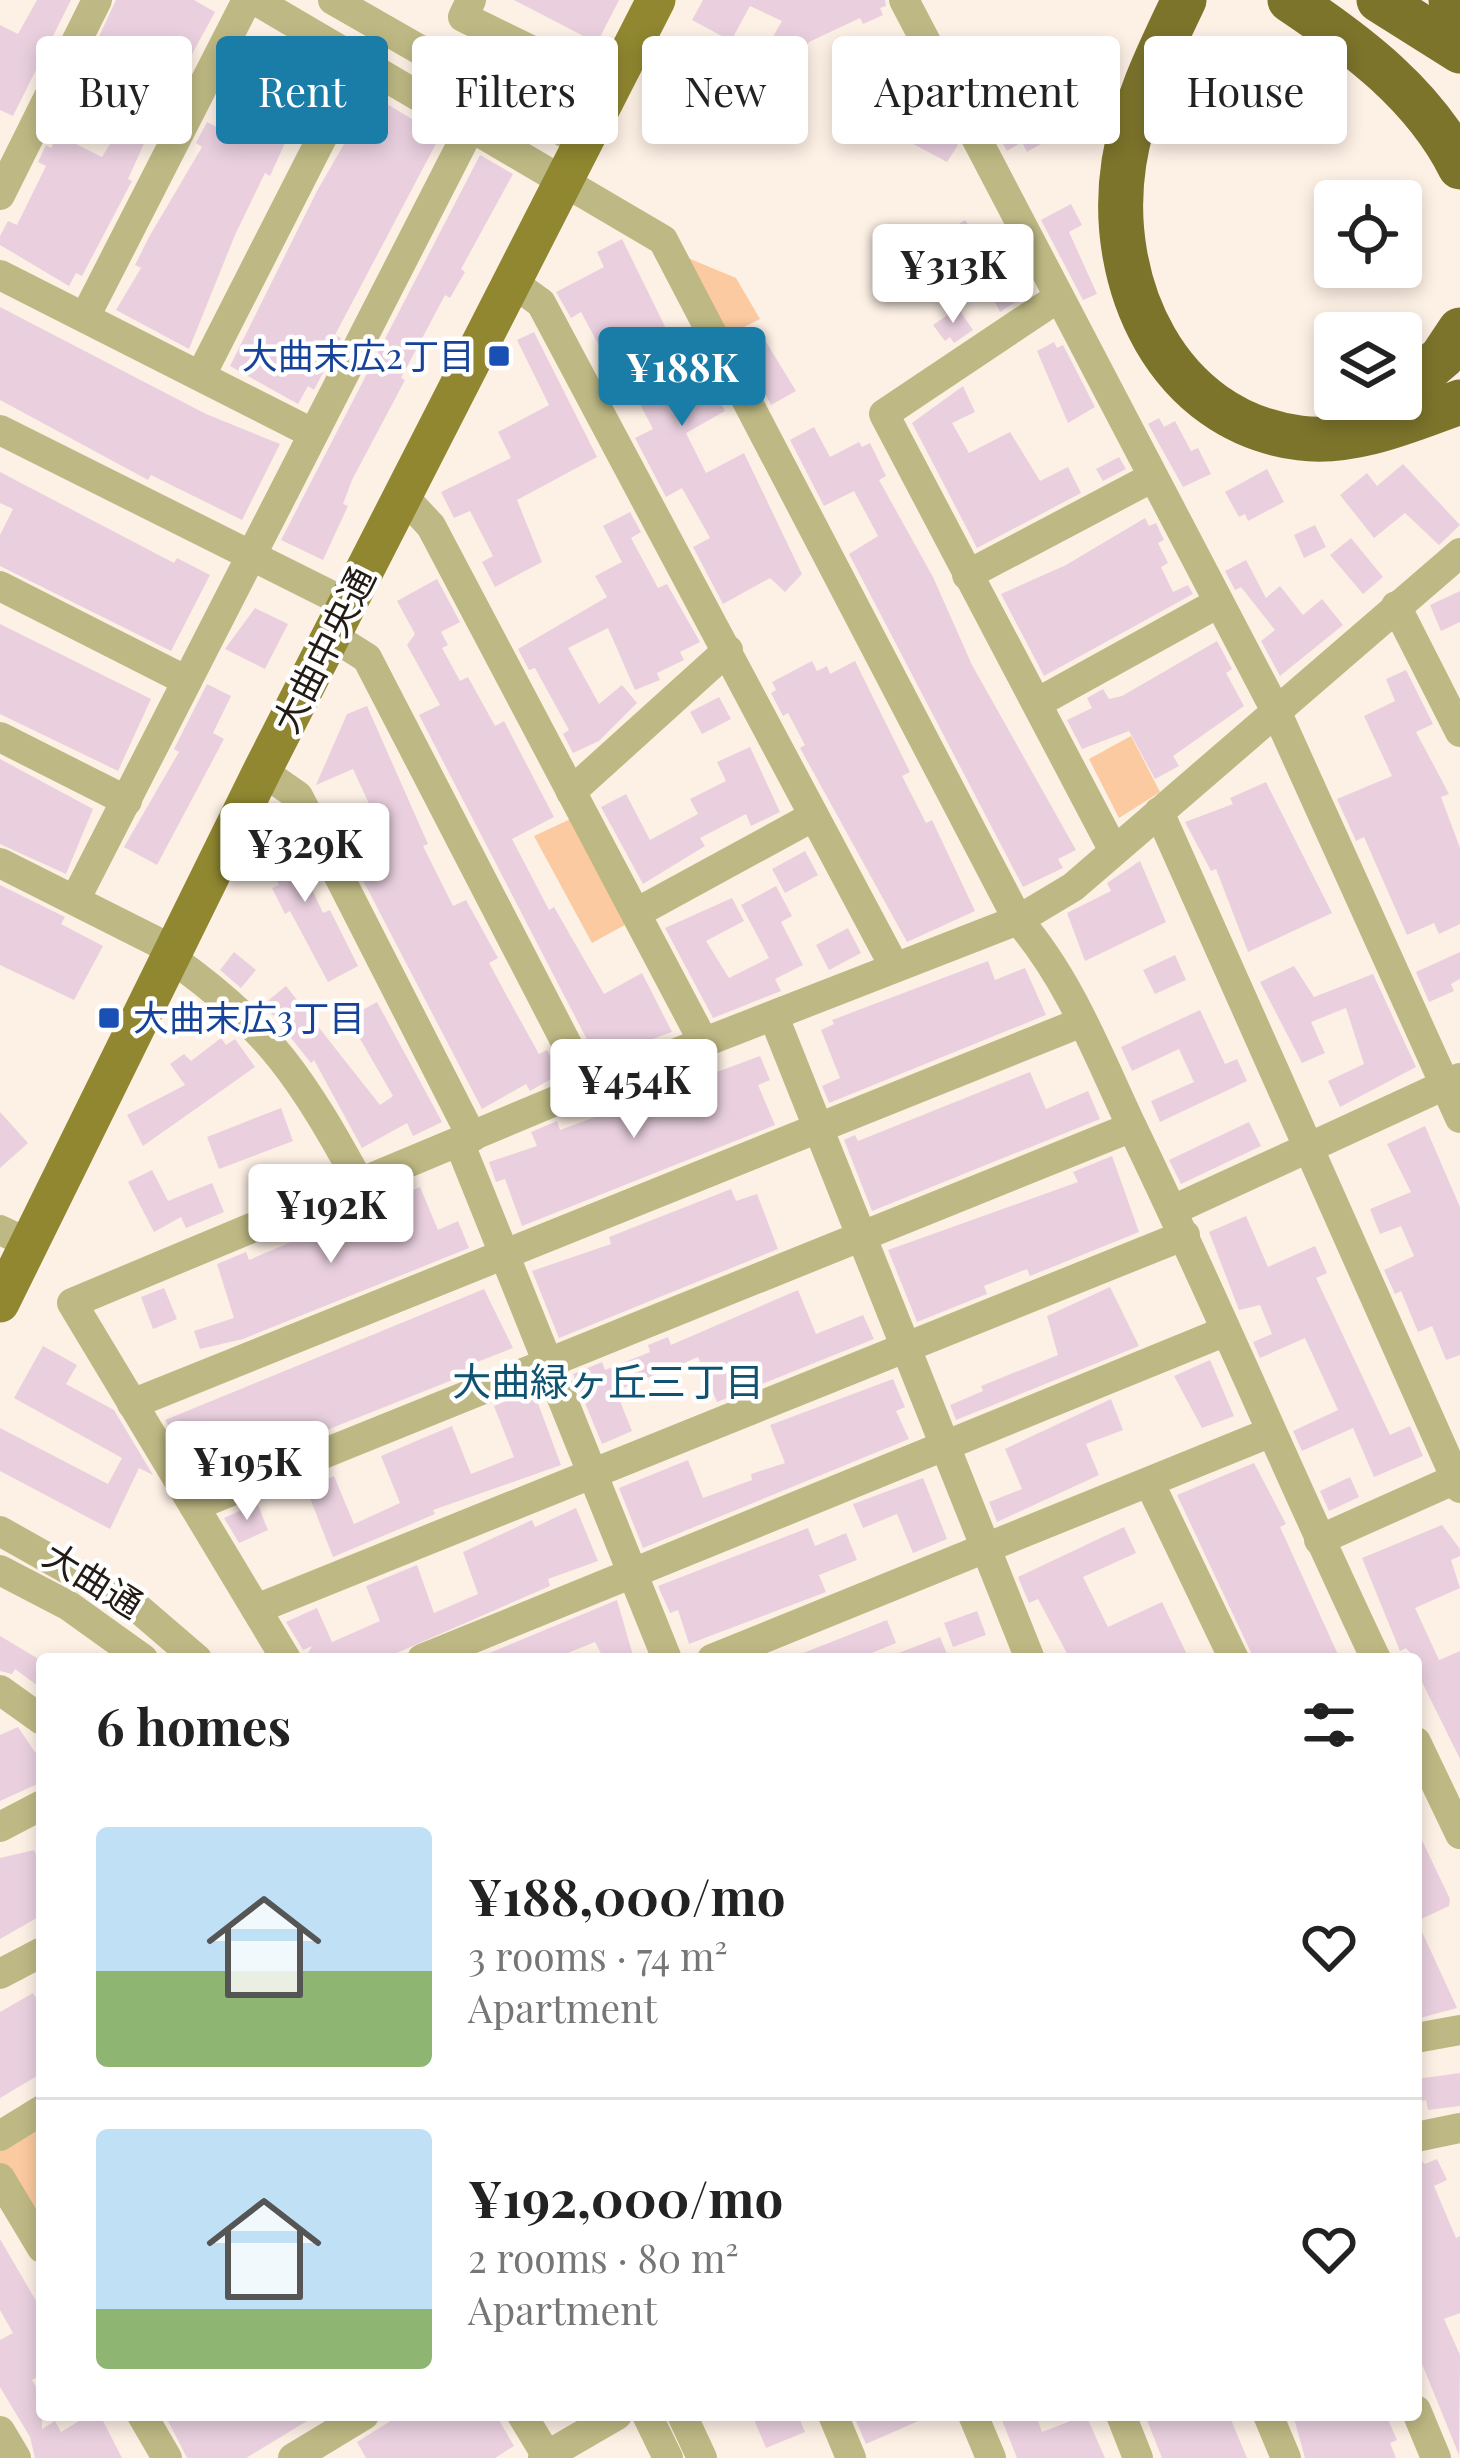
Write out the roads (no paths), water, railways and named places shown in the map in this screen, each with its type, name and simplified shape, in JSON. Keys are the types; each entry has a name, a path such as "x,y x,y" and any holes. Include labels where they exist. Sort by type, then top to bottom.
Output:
{"highway":[{"path":"1290,0 1398,84 1434,122 1460,167"},
{"path":"1379,0 1460,51"},
{"path":"1450,0 1460,6"},
{"path":"1197,3 1153,132 1141,204 1150,284 1164,320 1191,358 1250,402 1314,417"},
{"path":"1197,3 1147,76 1124,162 1119,242 1144,325 1179,373 1212,405 1255,426 1302,438 1358,435 1460,402"},
{"path":"1422,374 1442,357 1460,330"}],"main road":[{"name":"大曲中央通","path":"618,73 656,0"},
{"name":"大曲中央通","path":"0,1303 15,1237 173,954 582,144"}],"street":[{"path":"0,195 97,0"},
{"path":"85,317 251,0 314,36"},
{"path":"332,0 412,46"},
{"path":"904,0 1275,709 1453,1081 1460,1118"},
{"path":"455,36 467,8 517,36"},
{"path":"201,375 318,144"},
{"path":"75,900 310,432 462,144"},
{"path":"498,144 663,240 1018,920 1052,960 1179,1222 1269,1433 1373,1653"},
{"path":"0,275 310,432"},
{"path":"512,282 541,302 894,966"},
{"path":"1059,297 884,414 1114,851"},
{"path":"0,430 249,559 340,620 367,658 589,1087"},
{"path":"967,575 1154,477"},
{"path":"402,495 431,526 704,1043"},
{"path":"282,1653 72,1303 589,1087 1018,920 1072,887 1460,553"},
{"path":"0,586 188,681"},
{"path":"1037,703 1219,603"},
{"path":"1396,607 1460,732"},
{"path":"571,792 728,650"},
{"path":"0,736 127,801"},
{"path":"262,771 298,796 465,1140 505,1255 665,1653"},
{"path":"1160,812 1459,1482 1319,1540"},
{"path":"638,912 814,816"},
{"path":"0,863 173,954 229,998 305,1084 360,1184"},
{"path":"773,1017 1028,1653"},
{"path":"132,1404 1082,1022"},
{"path":"256,1610 905,1349 1179,1222 1308,1148 1453,1081"},
{"path":"194,1506 1132,1127"},
{"path":"437,1653 945,1450 1226,1331"},
{"path":"727,1653 1269,1433"},
{"path":"1150,1484 1231,1653"},
{"name":"大曲通","path":"0,1531 140,1610 190,1653"},
{"name":"大曲通","path":"0,1570 69,1606 135,1653"},
{"path":"0,1690 36,1716"},
{"path":"1422,1755 1460,1834"},
{"path":"0,1827 36,1808"},
{"path":"0,1974 36,1955"},
{"path":"1422,2037 1460,2030"},
{"path":"0,2136 36,2114"},
{"path":"1422,2137 1458,2135"},
{"path":"0,2178 36,2238"},
{"path":"145,2421 166,2458"},
{"path":"293,2458 354,2421"},
{"path":"525,2421 545,2457 607,2421"},
{"path":"650,2421 668,2458"},
{"path":"685,2421 702,2458"},
{"path":"836,2421 851,2458"},
{"path":"976,2421 991,2458"},
{"path":"1123,2421 1138,2458"},
{"path":"1271,2421 1286,2458"},
{"path":"1421,2421 1436,2458"},
{"path":"0,2431 16,2458"}],"place":[{"name":"大曲末広2丁目","path":"499,356"},
{"name":"大曲末広3丁目","path":"109,1018"}],"district":[{"name":"大曲緑ヶ丘三丁目","path":"608,1382"}]}
